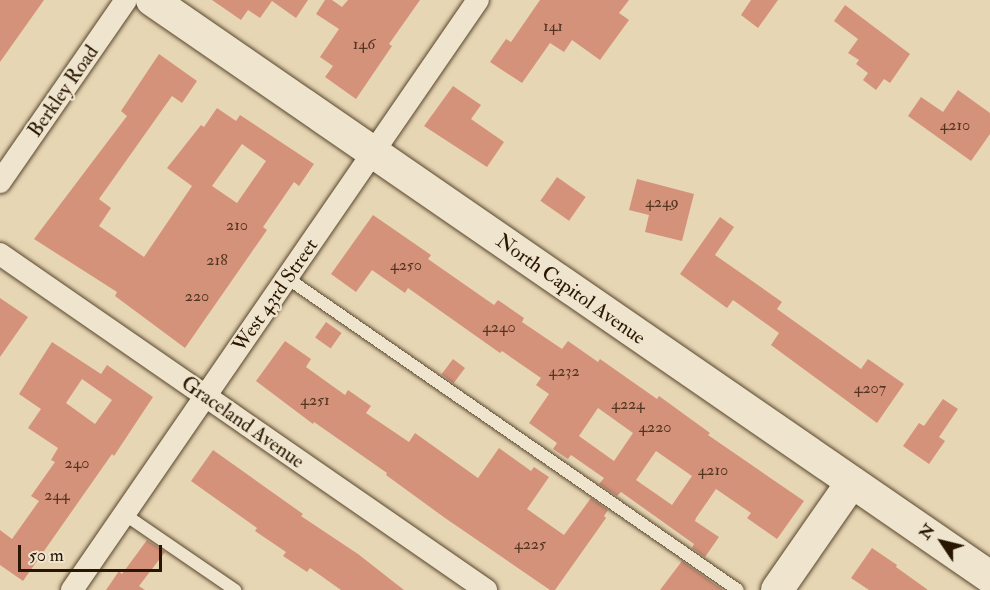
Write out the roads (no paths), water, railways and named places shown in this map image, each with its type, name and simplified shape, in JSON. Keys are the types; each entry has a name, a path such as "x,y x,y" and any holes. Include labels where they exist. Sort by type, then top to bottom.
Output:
{"main road":[{"name":"North Capitol Avenue","path":"152,0 990,577"},
{"path":"777,590 852,482"}],"street":[{"name":"Berkley Road","path":"0,182 126,0"},
{"name":"West 43rd Street","path":"72,590 478,0"},
{"name":"Graceland Avenue","path":"0,254 486,590"}],"lane":[{"path":"287,278 738,590"},
{"path":"124,514 235,590"}]}
